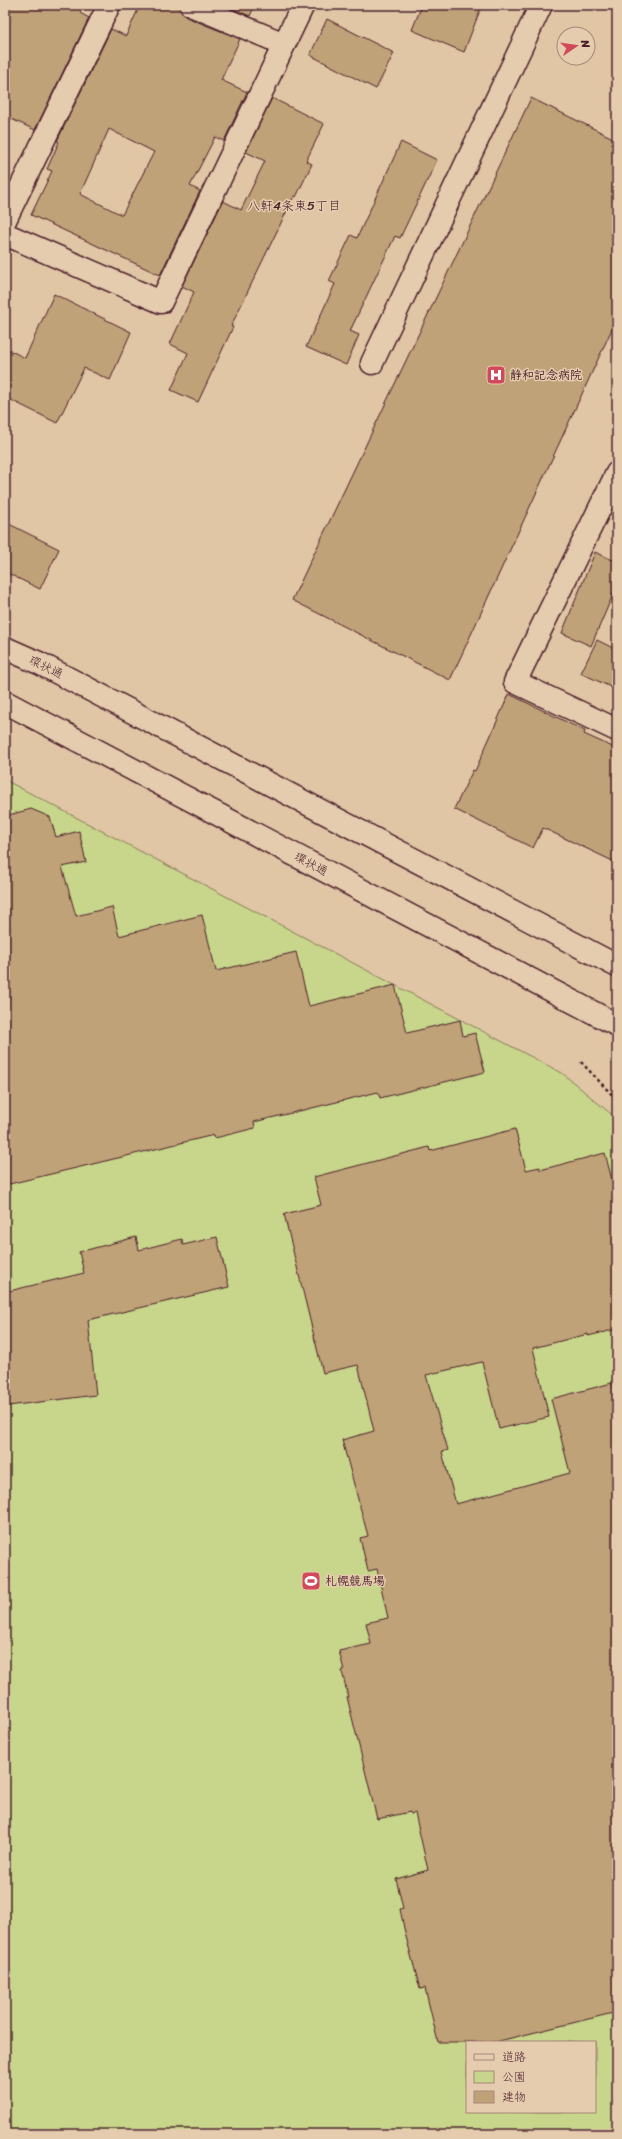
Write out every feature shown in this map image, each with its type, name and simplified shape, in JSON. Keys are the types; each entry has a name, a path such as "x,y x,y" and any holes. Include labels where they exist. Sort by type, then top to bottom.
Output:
{"street":[{"path":"5,220 109,5"},
{"path":"191,5 284,44"},
{"path":"5,234 161,302 303,5"},
{"path":"372,364 542,5"},
{"path":"617,473 515,682 617,730"},
{"name":"環状通","path":"5,648 39,663 617,966"},
{"name":"環状通","path":"5,702 617,1025"}],"path":[{"path":"581,1062 617,1100"}],"green space":[{"name":"札幌競馬場","path":"5,780 562,1073 617,1119 617,2134 5,2134"}],"building":[{"path":"5,5 84,5 80,13 89,18 35,130 5,116"},
{"path":"140,5 179,5 181,12 186,17 240,39 221,80 247,92 224,141 215,137 190,186 200,191 160,275 31,215 52,171 47,169 59,142 57,141 111,29 126,36","holes":["109,129 154,152 122,215 80,194"]},
{"path":"223,5 255,5 250,16"},
{"path":"422,5 482,5 464,52 412,30"},
{"path":"327,19 394,53 376,89 310,55"},
{"path":"272,98 324,124 306,161 312,164 296,197 294,196 231,326 233,327 198,402 171,390 188,353 170,344 194,292 182,286 223,201 241,210 265,161 246,152"},
{"path":"531,98 617,140 617,318 450,680 292,600"},
{"path":"401,142 437,160 400,238 395,236 350,331 359,335 346,365 306,347 335,284 329,281 351,235 357,238"},
{"path":"54,294 131,332 110,380 84,368 57,423 5,397 5,348 25,358"},
{"path":"5,522 59,549 40,589 5,572"},
{"path":"595,552 617,562 617,585 591,646 562,633"},
{"path":"597,640 617,650 617,690 581,673"},
{"path":"509,694 585,731 584,734 617,749 617,863 543,828 533,848 454,809 473,770 475,771"},
{"path":"31,809 50,817 56,837 79,831 86,862 62,867 76,916 112,907 119,936 202,915 216,971 296,952 309,1006 395,985 407,1033 460,1020 463,1036 475,1033 485,1072 380,1098 378,1092 254,1122 255,1128 215,1138 214,1135 5,1185 5,816"},
{"path":"515,1129 526,1170 540,1167 540,1170 605,1153 617,1199 617,1329 588,1336 588,1334 533,1348 549,1417 499,1429 482,1362 426,1375 448,1450 442,1452 456,1504 570,1473 551,1399 612,1383 617,1401 617,2012 499,2041 438,2042 425,1988 420,1989 405,1933 400,1909 403,1908 396,1879 428,1870 415,1813 411,1814 410,1812 377,1819 347,1697 342,1671 344,1670 339,1651 371,1644 366,1623 388,1618 377,1569 368,1571 360,1538 368,1536 342,1440 374,1431 358,1365 323,1373 284,1214 321,1205 314,1177 429,1147 430,1151"},
{"path":"136,1237 139,1250 182,1239 183,1245 217,1237 229,1287 88,1320 96,1395 8,1406 5,1377 5,1292 84,1273 79,1252"}],"place":[{"name":"静和記念病院","path":"496,375"},
{"name":"札幌競馬場","path":"311,1581"}],"district":[{"name":"八軒4条東5丁目","path":"294,205"}]}
